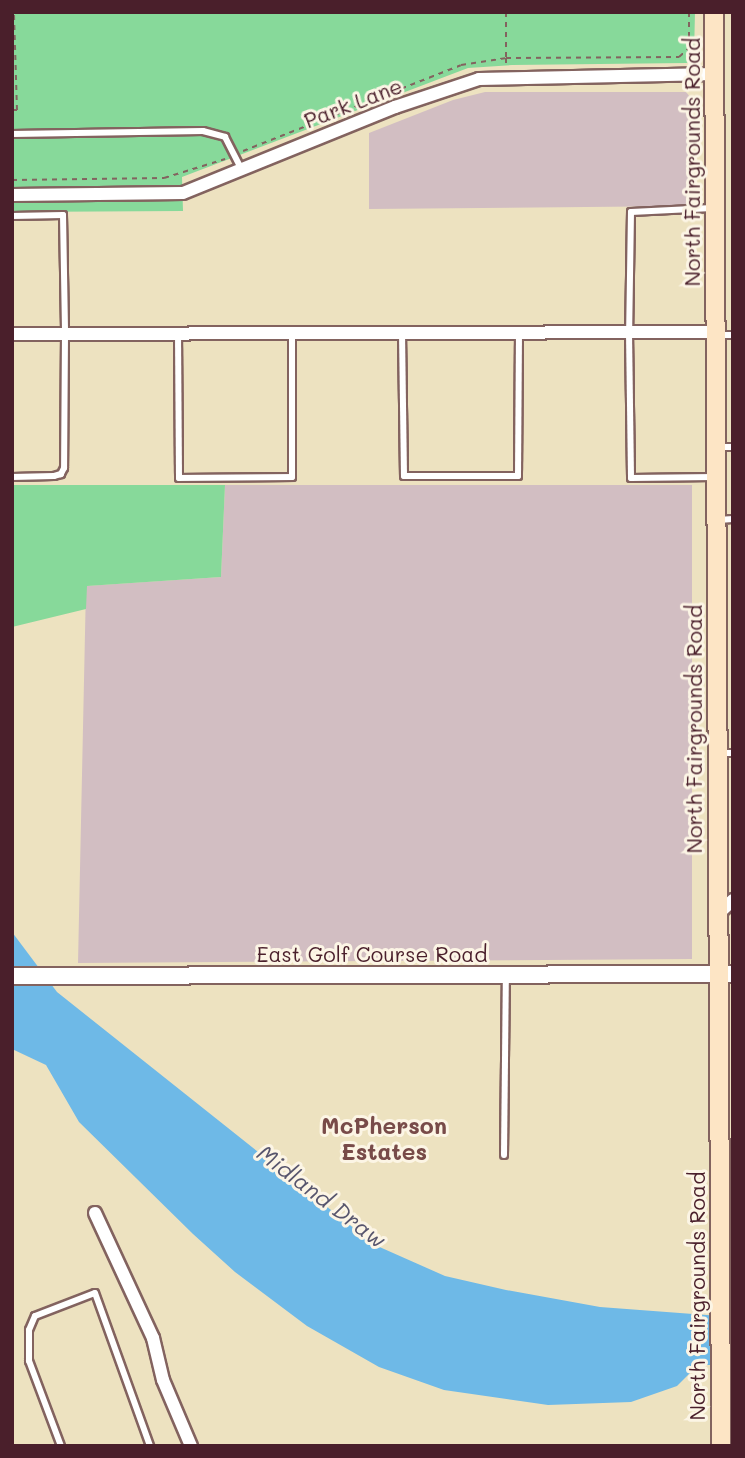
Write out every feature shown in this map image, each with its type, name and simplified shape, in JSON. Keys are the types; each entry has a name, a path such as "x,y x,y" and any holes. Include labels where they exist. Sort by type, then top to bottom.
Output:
{"main road":[{"name":"North Fairgrounds Road","path":"714,12 715,207 724,447 716,477 724,519 721,639 725,753 725,880 718,914 725,974 726,1219 719,1316 721,1446"}],"street":[{"name":"Park Lane","path":"12,195 183,193 395,107 480,79 715,74"},
{"path":"12,334 721,334"},
{"path":"718,914 733,900"},
{"name":"East Golf Course Road","path":"12,976 725,974"},
{"path":"94,1213 153,1338 163,1380 191,1446"}],"lane":[{"path":"12,134 203,131 225,137 241,168"},
{"path":"715,207 631,212 629,332 631,478 716,477"},
{"path":"12,216 63,215 65,334 64,468 61,474 54,476 12,477"},
{"path":"178,333 179,478 216,478 292,477 292,333"},
{"path":"402,333 404,476 518,476 519,333"},
{"path":"504,1155 506,974"},
{"path":"61,1446 29,1361 29,1330 35,1317 95,1293 150,1446"}],"path":[{"path":"12,110 17,110 14,12"},
{"path":"506,12 506,79"},
{"path":"12,180 164,178 233,156 461,65 506,58 679,57 688,49 690,41 689,12"},
{"path":"690,41 712,40"}],"shaded area":[{"path":"485,92 686,92 691,98 691,206 369,209 369,133 453,100"},
{"path":"225,485 692,485 692,959 78,963 86,586 221,577"}],"green space":[{"path":"12,12 695,12 694,55 687,63 468,68 182,177 183,211 12,212"},
{"path":"12,485 225,485 221,577 87,586 86,609 12,627"}],"water":[{"path":"12,932 57,992 375,1245 445,1276 506,1290 600,1307 733,1317 733,1365 698,1365 677,1386 631,1402 548,1405 444,1390 379,1367 307,1326 235,1272 79,1122 46,1065 12,1049"}],"district":[{"name":"McPherson Estates","path":"384,1138"}],"water label":[{"name":"Midland Draw","path":"322,1196"}]}
